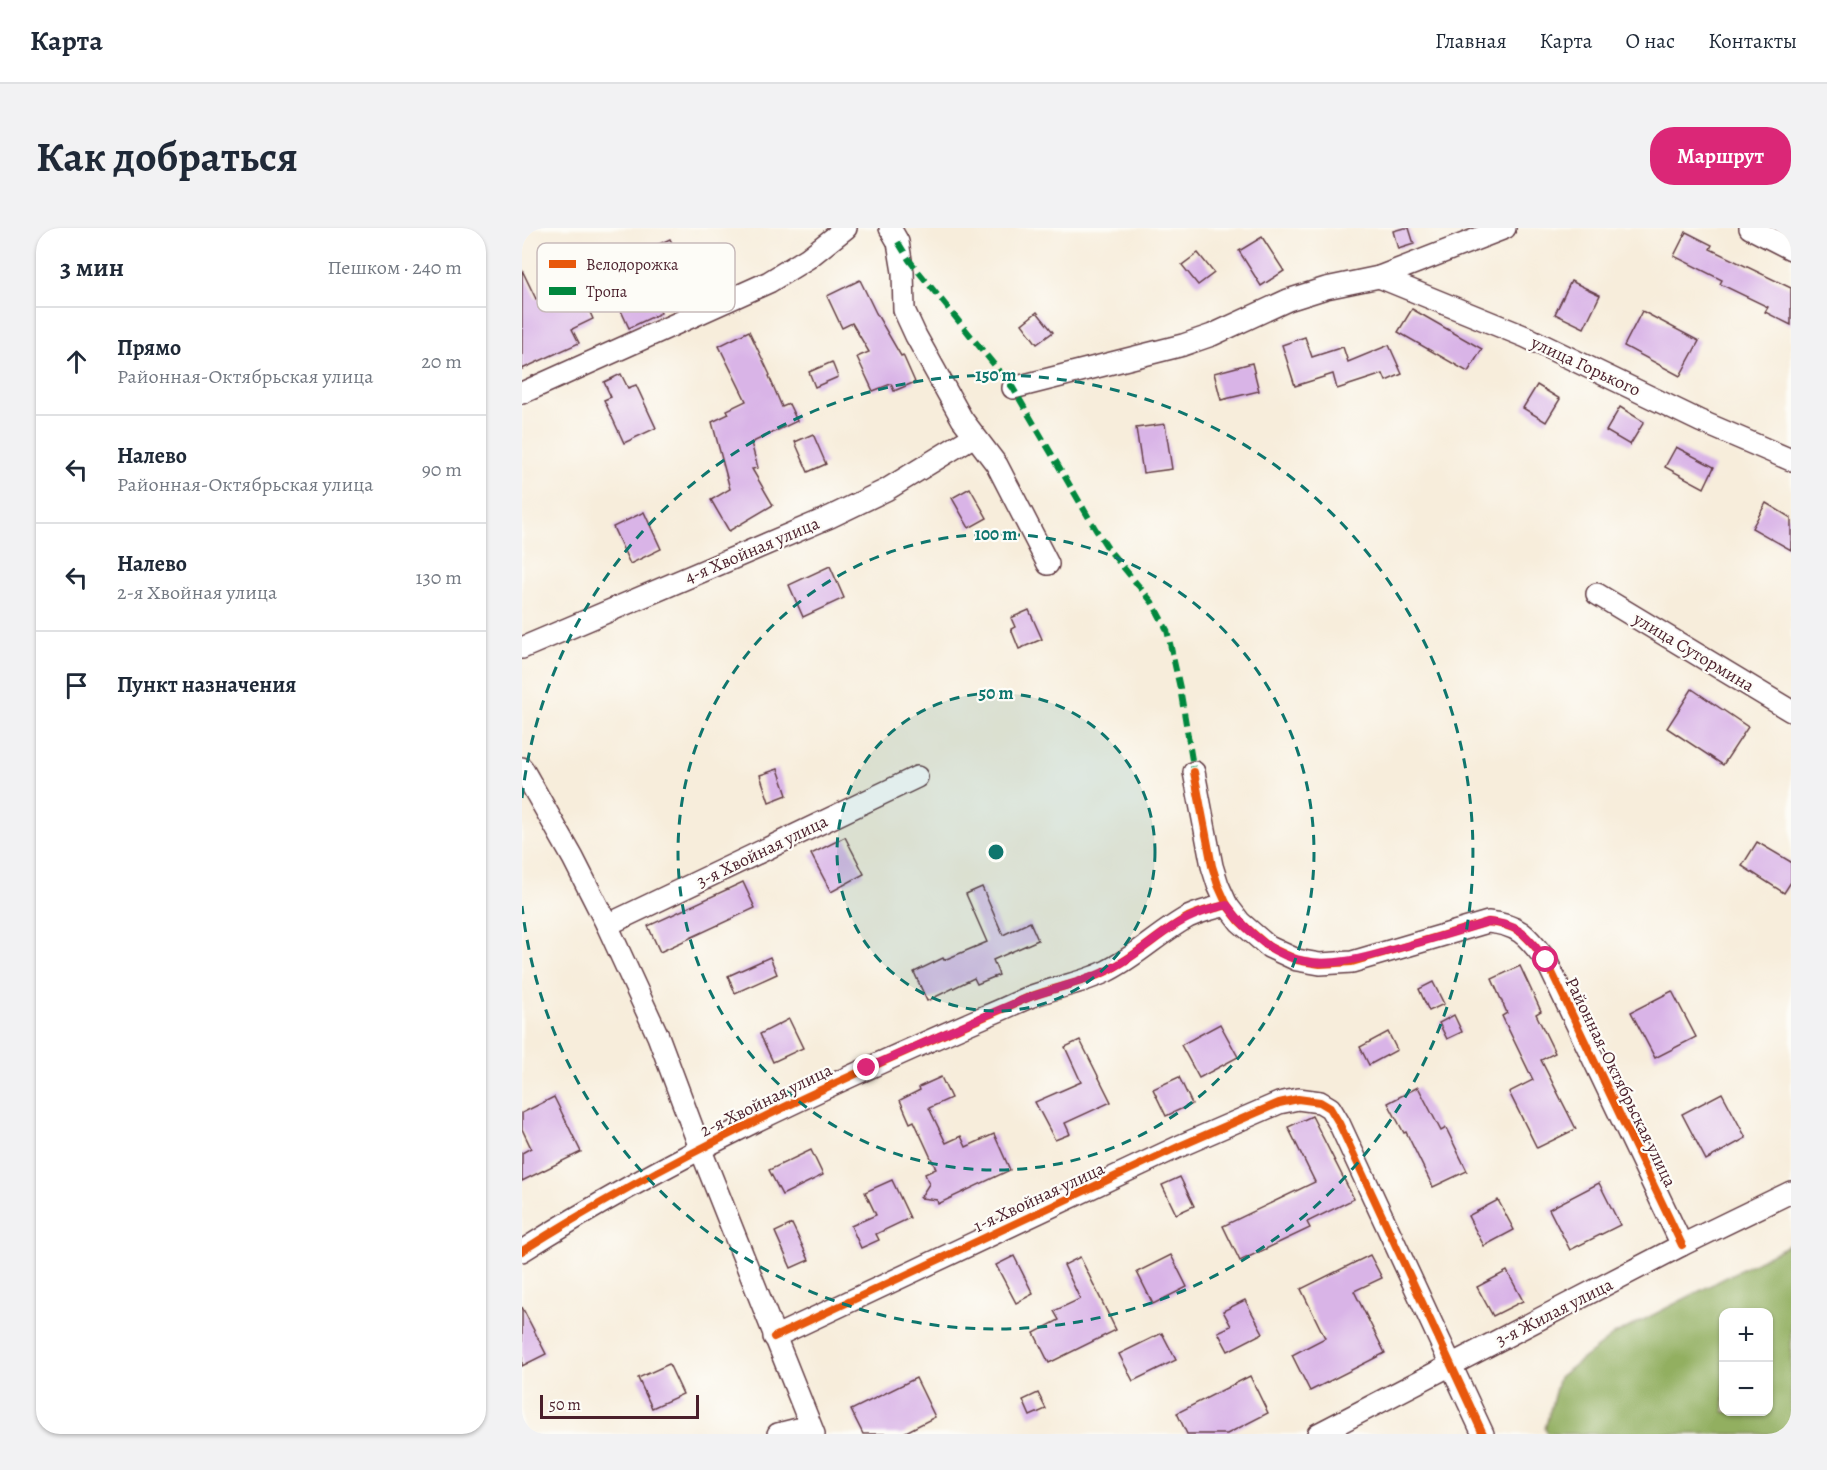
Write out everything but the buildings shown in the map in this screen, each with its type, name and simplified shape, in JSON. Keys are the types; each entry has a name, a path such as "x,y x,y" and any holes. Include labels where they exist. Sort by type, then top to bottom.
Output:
{"street":[{"path":"735,297 769,282 808,258 846,228"},
{"path":"1013,388 1183,345 1212,335 1288,300 1326,288 1379,277 1505,228"},
{"path":"1750,228 1791,249"},
{"path":"894,235 903,272 904,309 921,346 962,419 997,465 1048,564"},
{"name":"улица Горького","path":"1379,277 1526,337 1700,421 1791,460"},
{"path":"522,393 702,312"},
{"name":"4-я Хвойная улица","path":"522,648 830,517 886,490 974,436"},
{"name":"улица Сутормина","path":"1597,594 1791,711"},
{"path":"522,768 573,858 607,925 658,1036 812,1430 778,1434"},
{"name":"Районная-Октябрьская улица","path":"1194,772 1212,866 1227,905 1240,922 1269,947 1298,960 1320,964 1352,962 1488,922 1506,923 1518,929 1531,941 1546,960 1682,1245"},
{"name":"3-я Хвойная улица","path":"607,925 917,777"},
{"name":"2-я Хвойная улица","path":"522,1251 577,1216 700,1148 764,1116 1032,996 1074,984 1106,971 1190,917 1207,909 1227,905"},
{"name":"1-я Хвойная улица","path":"774,1337 1180,1146 1279,1103 1298,1099 1320,1102 1330,1108 1339,1123 1450,1366"},
{"name":"3-я Жилая улица","path":"1318,1434 1682,1245 1791,1192"},
{"path":"1450,1366 1483,1434"}],"green space":[{"path":"1791,1244 1791,1434 1548,1434 1545,1429 1559,1377 1614,1335"}],"marked path":[{"path":"898,242 909,260 1013,388 1096,530 1109,550 1152,602 1167,630 1180,688 1194,772"}],"cycle path":[{"path":"1194,772 1212,866 1218,885 1227,905 1240,922 1269,947 1297,960 1320,964 1352,962 1488,922 1508,926 1528,938 1546,960 1682,1245"},
{"path":"522,1251 634,1184 750,1124 1026,998 1105,972 1188,917 1227,905"},
{"path":"774,1337 1180,1146 1279,1103 1298,1099 1320,1102 1330,1108 1339,1123 1483,1434"}],"route":[{"path":"867,1068 1032,996 1074,984 1106,971 1190,917 1207,909 1227,905 1240,922 1269,947 1298,960 1320,964 1352,962 1488,922 1506,923 1518,929 1546,960"}]}
